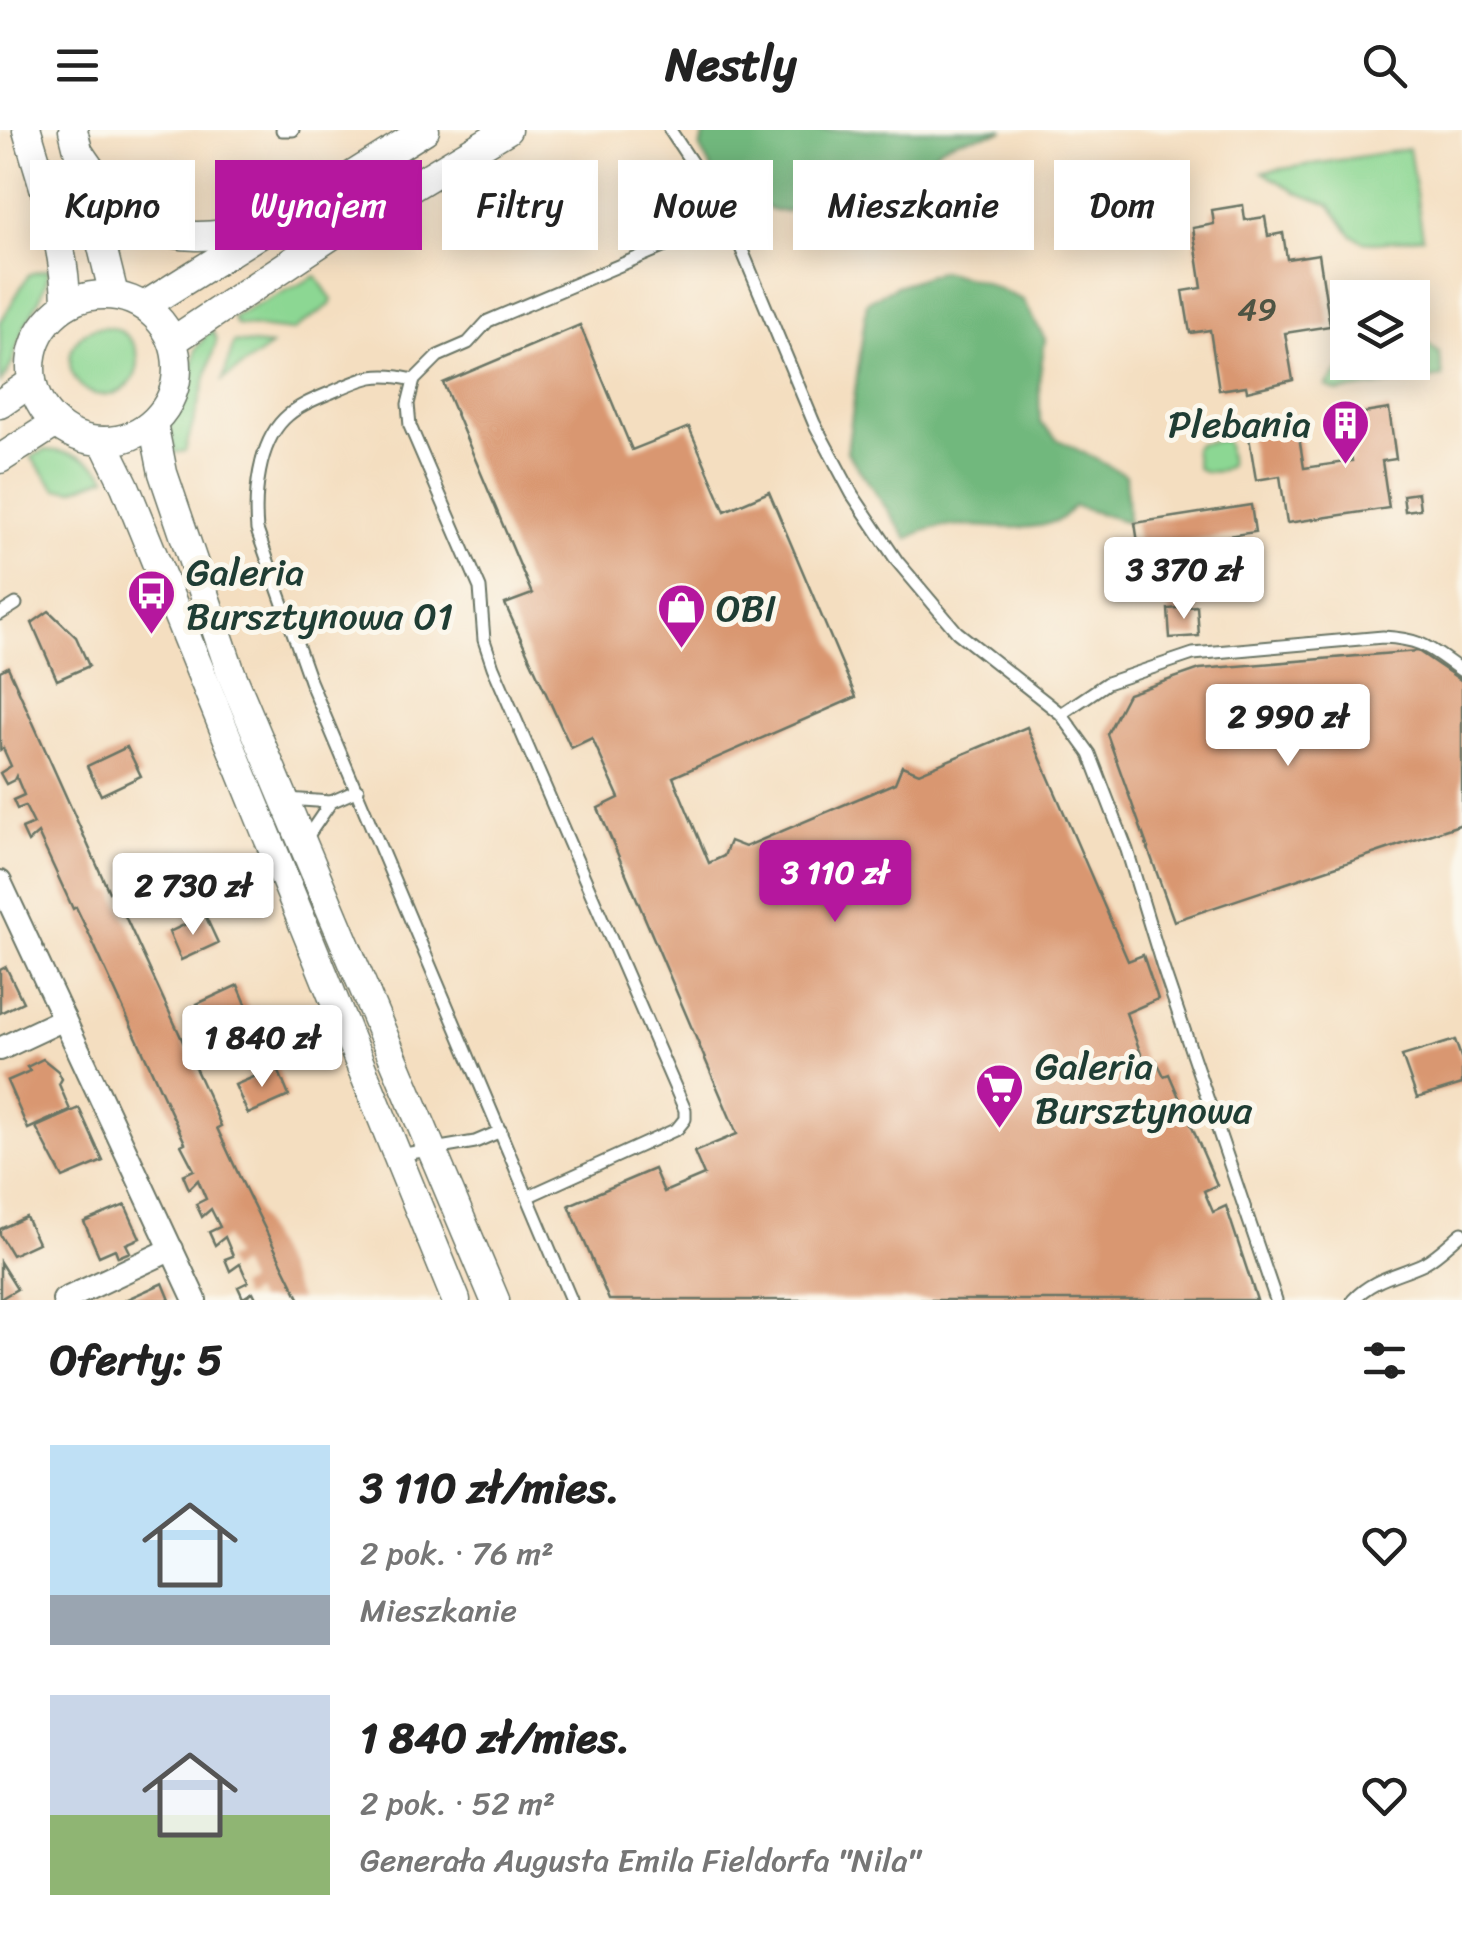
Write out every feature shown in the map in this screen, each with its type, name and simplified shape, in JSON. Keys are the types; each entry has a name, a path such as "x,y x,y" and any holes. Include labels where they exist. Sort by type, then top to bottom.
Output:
{"street":[{"path":"27,130 60,248 66,305"},
{"path":"377,160 425,130"},
{"path":"173,341 332,235 507,130"},
{"path":"76,142 114,295"},
{"path":"76,142 108,196 145,225 165,232 215,237"},
{"path":"144,306 233,250"},
{"path":"114,295 144,306 161,322 173,341 178,363 176,385 167,406 138,433 102,441 86,439 56,422 41,404 32,382 31,360 37,338 49,319 66,305 90,296 114,295"},
{"path":"0,404 32,382"},
{"path":"0,459 56,422"},
{"path":"153,423 163,473 225,655 495,1300"},
{"path":"102,441 125,486 456,1300"},
{"path":"0,882 195,1300"},
{"path":"0,1049 64,1019"},
{"path":"64,1300 172,1249"}],"lane":[{"path":"282,130 293,130"},
{"path":"670,130 690,160"},
{"path":"530,1196 677,1129 685,1120 685,1110 493,667 484,640 480,588 410,426 408,404 414,380 438,356 468,343 488,321 656,250"},
{"path":"743,250 814,423 861,507 897,560 958,632 1061,714 1090,754 1128,850 1162,965 1276,1300"},
{"path":"414,380 370,375 306,403 282,420 270,441 259,476 256,530 310,681 358,790 381,855 530,1196 571,1300"},
{"path":"0,614 16,604"},
{"path":"1061,714 1107,683 1194,654 1411,638 1462,671"},
{"path":"283,799 331,802 358,790"},
{"path":"302,844 331,802"},
{"path":"395,1155 475,1142 502,1131"},
{"path":"1353,1300 1380,1279 1434,1257 1462,1233"}],"green space":[{"path":"706,130 1004,130 957,140 929,160 793,160 793,210 788,211 773,210 773,160 706,160 700,148"},
{"path":"1409,149 1423,237 1363,241 1352,235 1330,205 1298,193 1263,172"},
{"path":"49,269 41,297 0,383 0,323 29,274"},
{"path":"941,271 981,281 1023,300 1045,339 1039,381 1040,423 1057,439 1126,475 1128,522 1074,506 1059,520 1038,526 942,527 908,539 847,452 867,302 897,286"},
{"path":"316,276 332,300 330,305 292,331 237,325 233,317"},
{"path":"104,327 128,337 138,361 128,385 104,395 80,385 70,361 80,337"},
{"path":"211,329 217,339 185,451 174,453 170,424 187,393 196,349"},
{"path":"234,342 271,346 223,380"},
{"path":"1430,346 1439,353 1443,377 1430,379"},
{"path":"1331,380 1422,380 1337,392 1326,386"},
{"path":"1223,440 1230,465 1214,472 1197,468 1194,449 1198,444"},
{"path":"46,450 80,457 107,477 73,490 56,489 31,457"}],"building":[{"path":"1243,205 1245,220 1265,217 1268,236 1283,233 1287,259 1319,254 1330,326 1285,333 1293,380 1247,391 1246,386 1219,390 1210,330 1190,333 1183,291 1202,288 1193,228 1214,224 1212,210"},
{"path":"580,325 632,450 689,427 725,511 769,492 856,697 673,777 709,863 724,856 730,841 745,847 895,783 902,766 919,773 1027,727 1128,961 1143,955 1158,999 1126,1013 1145,1065 1156,1060 1164,1076 1169,1074 1217,1185 1204,1191 1213,1212 1226,1206 1257,1300 609,1300 569,1205 654,1169 664,1192 704,1175 694,1152 737,1134 598,808 619,798 592,738 571,748 505,604 532,594 443,383"},
{"name":"Plebania","path":"1389,409 1396,459 1382,461 1389,508 1287,523 1280,476 1256,480 1248,431 1297,424 1304,468 1352,461 1345,416"},
{"path":"1418,493 1420,509 1405,511 1403,495"},
{"path":"1251,505 1255,532 1139,549 1135,523"},
{"path":"1197,606 1199,636 1170,638 1168,609"},
{"path":"49,611 76,637 89,666 57,680 32,623"},
{"path":"1418,651 1462,681 1462,824 1174,921 1107,734 1128,694 1200,669"},
{"path":"8,667 109,892 113,890 209,1098 221,1126 217,1128 300,1300 257,1300 253,1292 243,1298 238,1287 248,1282 240,1264 230,1271 225,1259 233,1256 225,1237 215,1245 209,1232 220,1227 211,1209 202,1217 196,1204 206,1199 198,1180 189,1189 183,1175 194,1170 181,1145 185,1143 89,934 76,907 73,909 38,833 28,842 22,829 34,824 25,806 17,809 13,800 24,795 16,776 6,784 0,773 11,766 3,748 0,750 0,671"},
{"path":"127,747 141,776 101,795 87,766"},
{"path":"205,915 218,943 181,960 169,932"},
{"path":"6,967 23,1002 0,1013 0,970"},
{"path":"238,985 262,1042 220,1059 197,1004"},
{"path":"1455,1040 1462,1060 1462,1084 1417,1098 1402,1056"},
{"path":"43,1059 58,1071 70,1110 28,1129 7,1081 30,1071 27,1067"},
{"path":"277,1067 289,1096 248,1114 235,1085"},
{"path":"79,1108 103,1161 63,1178 36,1127"},
{"path":"125,1205 140,1238 126,1244 130,1252 118,1257 115,1249 99,1256 84,1222"},
{"path":"26,1217 38,1243 12,1255 0,1229"},
{"path":"0,1262 17,1289 0,1299"},
{"path":"163,1283 170,1300 125,1300"}],"place":[{"name":"Plebania","path":"1346,466"},
{"name":"Galeria Bursztynowa 01","path":"151,636"},
{"name":"OBI","path":"681,650"},
{"name":"Galeria Bursztynowa","path":"1000,1130"}]}
